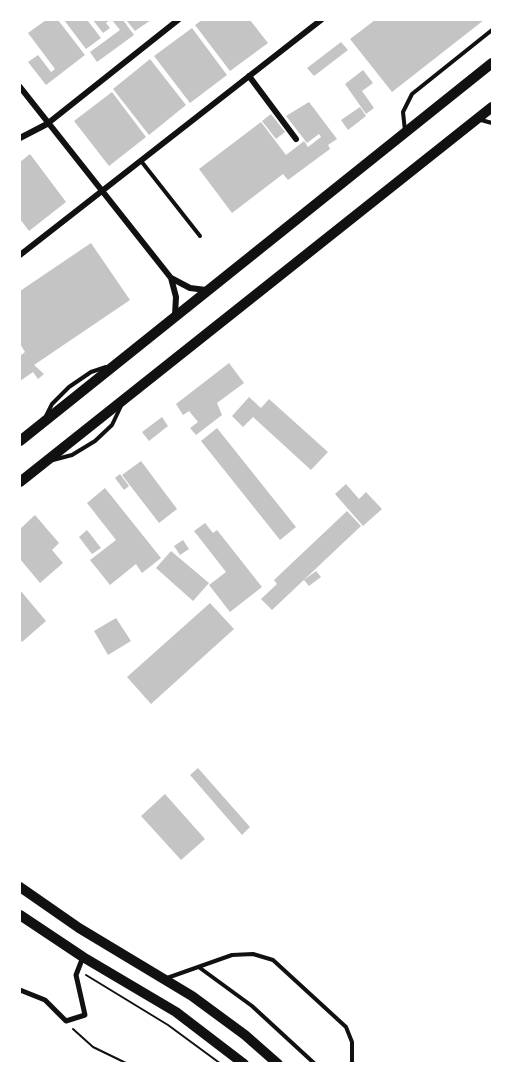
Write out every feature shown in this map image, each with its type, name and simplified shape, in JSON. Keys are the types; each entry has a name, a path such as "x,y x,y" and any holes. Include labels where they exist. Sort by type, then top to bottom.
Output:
{"main road":[{"path":"20,441 405,135 492,63"},
{"path":"20,482 492,107"},
{"path":"20,887 79,928 164,978 218,1014 278,1064"},
{"path":"20,915 83,957 176,1012 244,1064"}],"street":[{"path":"20,138 47,124 178,20"},
{"path":"20,255 321,20"},
{"path":"249,76 296,139"},
{"path":"20,87 171,278 176,297 175,318"},
{"path":"171,278 189,288 211,290"},
{"path":"20,990 45,1000 66,1021 85,1015 76,982 77,969 83,957"}],"lane":[{"path":"405,135 403,112 412,94 492,30"},
{"path":"477,119 492,123"},
{"path":"141,160 200,236"},
{"path":"164,978 243,954 273,960 346,1027 352,1042 352,1064"},
{"path":"200,968 252,1006 315,1064"}],"path":[{"path":"77,969 168,1025 221,1064"},
{"path":"66,1021 93,1047 128,1064"}],"building":[{"path":"46,20 58,20 85,55 46,85 28,62 38,55 51,72 55,69 28,33"},
{"path":"64,20 90,20 88,21 101,38 86,49"},
{"path":"93,20 110,20 106,23 110,28 103,33"},
{"path":"112,20 123,20 134,35 97,62 90,52 120,30"},
{"path":"126,20 151,20 135,31"},
{"path":"202,20 250,20 268,43 230,71 195,25"},
{"path":"375,20 484,20 392,92 350,39"},
{"path":"192,28 227,75 190,103 154,56"},
{"path":"341,42 348,50 314,76 307,68"},
{"path":"150,59 186,105 149,135 113,89"},
{"path":"363,70 373,83 362,91 374,108 366,114 345,84"},
{"path":"112,92 146,137 109,166 74,121"},
{"path":"309,102 337,139 328,145 330,149 288,180 283,174 232,213 199,169 261,122 286,155 304,141 308,147 321,137 319,134 307,143 286,116"},
{"path":"360,107 366,116 348,130 341,120"},
{"path":"271,114 285,132 276,139 262,121"},
{"path":"30,154 66,202 29,231 20,219 20,162"},
{"path":"91,243 130,300 34,365 44,374 38,379 33,372 20,381 20,356 25,352 20,344 20,291"},
{"path":"229,363 244,383 217,403 222,415 196,435 190,428 198,422 189,411 183,415 176,404"},
{"path":"249,397 261,408 269,399 328,452 311,470 253,417 243,427 232,416"},
{"path":"162,417 168,426 149,441 142,432"},
{"path":"217,428 296,527 280,540 201,441"},
{"path":"141,461 177,509 159,523 122,475"},
{"path":"120,474 129,486 124,490 115,478"},
{"path":"346,484 359,499 366,492 382,509 363,526 335,494"},
{"path":"105,488 161,558 142,573 136,564 110,585 90,560 116,540 87,503"},
{"path":"347,511 361,526 272,610 261,599 277,584 274,580"},
{"path":"35,515 59,543 52,550 63,563 40,583 20,559 20,529"},
{"path":"205,523 213,533 217,530 262,587 230,612 209,585 226,572 194,531"},
{"path":"87,530 101,548 92,554 79,537"},
{"path":"183,540 189,549 180,555 174,546"},
{"path":"171,551 209,583 193,601 156,568"},
{"path":"316,571 321,577 309,586 304,580"},
{"path":"20,590 46,621 22,642 20,639"},
{"path":"210,603 234,629 151,704 127,677"},
{"path":"116,618 131,641 108,655 94,631"},
{"path":"198,768 250,827 242,835 190,775"},
{"path":"165,794 205,839 181,860 141,816"}]}
